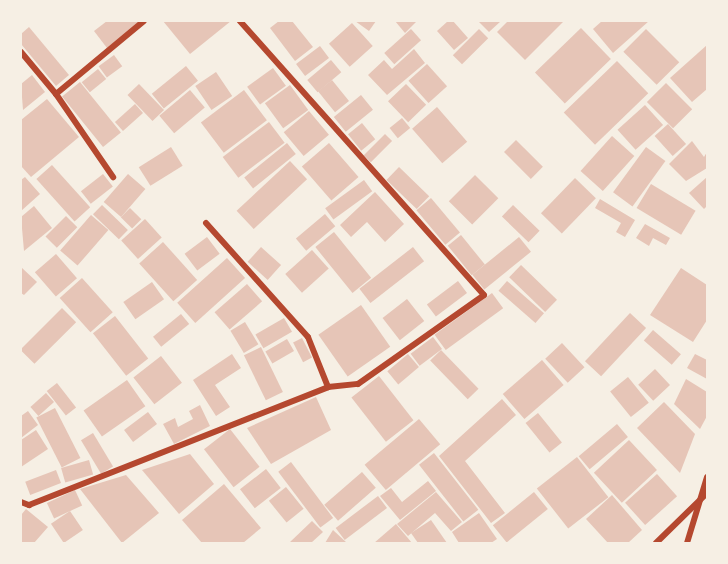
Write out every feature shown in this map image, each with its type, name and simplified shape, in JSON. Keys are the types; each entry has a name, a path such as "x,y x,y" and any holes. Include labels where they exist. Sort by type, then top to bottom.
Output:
{"street":[{"path":"56,94 144,21"},
{"path":"21,502 30,505 328,387 358,384 484,295 240,21"},
{"path":"21,52 56,94 113,177"},
{"path":"206,223 308,337 328,387"},
{"path":"687,543 707,477"},
{"path":"656,543 707,493"}],"building":[{"path":"107,21 140,21 107,48 94,31"},
{"path":"163,21 231,21 190,54"},
{"path":"279,21 292,21 313,47 295,61 270,28"},
{"path":"355,21 376,21 369,31"},
{"path":"395,21 417,21 405,33"},
{"path":"448,21 453,21 468,38 454,50 437,31"},
{"path":"478,21 501,21 489,32"},
{"path":"508,21 564,21 525,60 497,32"},
{"path":"602,21 649,21 613,53 593,29"},
{"path":"352,23 373,46 350,67 329,44"},
{"path":"29,27 69,75 56,86 21,44 21,34"},
{"path":"581,28 611,59 565,103 535,72"},
{"path":"411,29 421,40 394,64 384,53"},
{"path":"479,29 488,38 462,64 453,55"},
{"path":"646,29 679,62 657,85 623,52"},
{"path":"707,45 707,89 692,102 670,78"},
{"path":"320,46 329,58 305,76 296,64"},
{"path":"414,49 425,63 387,95 368,75 384,60 392,69"},
{"path":"114,55 122,66 107,77 99,66"},
{"path":"331,60 341,72 318,92 307,80"},
{"path":"617,61 648,93 595,145 564,112"},
{"path":"427,64 447,86 428,103 408,81"},
{"path":"186,66 198,81 164,108 152,94"},
{"path":"273,68 286,86 260,105 247,87"},
{"path":"98,69 106,79 90,92 82,82"},
{"path":"216,72 232,96 211,110 195,86"},
{"path":"32,75 45,92 23,110 21,84"},
{"path":"332,80 349,101 335,112 318,91"},
{"path":"80,82 121,133 103,147 62,96"},
{"path":"666,83 692,109 673,128 647,102"},
{"path":"139,84 164,110 152,121 127,95"},
{"path":"406,84 426,105 408,122 388,101"},
{"path":"290,85 308,110 283,128 265,103"},
{"path":"190,90 205,108 174,133 159,116"},
{"path":"244,90 267,120 224,153 201,122"},
{"path":"361,95 373,110 346,132 334,117"},
{"path":"47,99 79,137 31,177 21,166 21,120"},
{"path":"135,104 143,113 123,131 115,122"},
{"path":"645,105 663,125 636,150 618,130"},
{"path":"437,107 467,142 442,163 412,129"},
{"path":"309,111 329,135 304,156 284,132"},
{"path":"402,118 410,128 398,138 390,128"},
{"path":"269,122 285,143 238,178 223,157"},
{"path":"362,123 375,139 361,151 348,134"},
{"path":"668,124 686,144 673,156 655,136"},
{"path":"385,134 392,141 371,162 364,155"},
{"path":"612,136 634,156 603,191 581,171"},
{"path":"516,140 543,167 531,179 504,152"},
{"path":"692,141 704,157 707,152 707,168 686,181 669,164"},
{"path":"287,143 296,154 253,188 244,178"},
{"path":"329,143 359,177 331,201 302,167"},
{"path":"171,147 183,166 150,186 139,167"},
{"path":"646,147 665,161 633,206 613,192"},
{"path":"290,161 307,179 254,229 237,211"},
{"path":"52,165 90,207 75,221 36,179"},
{"path":"399,167 429,196 417,209 386,180"},
{"path":"103,174 113,187 91,204 81,191"},
{"path":"128,174 145,189 121,217 104,202"},
{"path":"475,175 498,198 472,224 449,201"},
{"path":"25,177 40,194 21,211 21,180"},
{"path":"707,177 707,206 704,209 689,193"},
{"path":"575,178 596,198 562,233 541,213"},
{"path":"364,180 372,191 333,220 325,208"},
{"path":"651,184 696,211 681,235 637,208"},
{"path":"375,192 404,224 385,242 367,222 351,237 340,225"},
{"path":"431,198 460,232 445,245 416,210"},
{"path":"600,199 635,220 625,237 616,232 621,223 595,208"},
{"path":"102,205 128,230 119,239 93,214"},
{"path":"513,205 540,231 529,242 502,217"},
{"path":"34,206 52,228 24,251 21,217"},
{"path":"130,208 141,219 132,229 121,217"},
{"path":"325,214 335,226 306,251 296,238"},
{"path":"91,215 108,230 78,266 60,250"},
{"path":"66,216 77,227 57,248 45,237"},
{"path":"145,219 162,238 138,259 121,240"},
{"path":"645,224 670,238 666,245 653,238 649,246 636,238"},
{"path":"334,232 371,278 352,293 315,247"},
{"path":"461,235 485,265 472,275 448,246"},
{"path":"207,237 220,254 197,271 185,254"},
{"path":"519,237 531,252 484,290 472,275"},
{"path":"163,242 197,280 173,301 139,263"},
{"path":"261,247 281,265 268,280 248,262"},
{"path":"413,247 424,261 370,303 359,289"},
{"path":"312,250 329,269 302,293 285,274"},
{"path":"56,254 77,278 56,297 35,272"},
{"path":"227,258 245,278 195,323 177,303"},
{"path":"521,265 557,300 545,312 509,277"},
{"path":"21,267 37,282 24,295 21,293"},
{"path":"681,268 707,285 707,320 693,342 650,315"},
{"path":"82,278 113,312 90,332 60,298"},
{"path":"458,281 467,293 436,316 427,304"},
{"path":"507,281 544,313 535,323 498,291"},
{"path":"152,282 164,299 135,319 123,302"},
{"path":"247,284 262,301 230,330 215,312"},
{"path":"492,293 503,308 446,350 435,335"},
{"path":"407,299 424,321 400,340 383,318"},
{"path":"361,305 390,347 348,377 318,335"},
{"path":"62,308 76,322 34,364 21,349"},
{"path":"630,313 646,328 601,376 585,361"},
{"path":"181,314 189,324 161,347 153,337"},
{"path":"115,316 148,359 126,376 93,333"},
{"path":"284,318 292,332 263,348 255,334"},
{"path":"245,322 258,344 244,353 230,331"},
{"path":"653,330 681,354 672,365 644,341"},
{"path":"433,337 442,349 420,366 411,354"},
{"path":"302,338 312,358 303,362 293,343"},
{"path":"287,339 294,351 272,364 265,352"},
{"path":"562,343 585,367 568,383 545,359"},
{"path":"261,347 283,392 266,400 244,355"},
{"path":"441,350 479,389 468,399 430,360"},
{"path":"232,354 241,368 215,385 230,407 216,416 193,380"},
{"path":"408,354 419,367 398,384 387,371"},
{"path":"695,354 707,360 707,379 687,368"},
{"path":"161,356 182,383 154,404 133,378"},
{"path":"542,360 564,385 524,419 503,394"},
{"path":"655,369 670,385 653,401 638,385"},
{"path":"379,376 413,420 386,442 351,398"},
{"path":"628,377 649,403 631,417 610,391"},
{"path":"686,379 707,392 707,416 700,429 674,404"},
{"path":"127,380 145,406 102,437 84,410"},
{"path":"57,383 76,407 66,415 47,391"},
{"path":"46,393 54,402 38,416 30,407"},
{"path":"316,397 331,430 271,464 247,428"},
{"path":"502,399 516,415 465,461 505,513 491,523 439,456"},
{"path":"664,402 695,434 680,473 637,428"},
{"path":"200,405 210,426 174,444 163,424 175,418 178,427 193,419 189,411"},
{"path":"55,408 80,458 62,467 36,418"},
{"path":"28,411 38,425 21,438 21,416"},
{"path":"148,412 157,424 133,442 124,430"},
{"path":"538,413 562,443 549,453 526,423"},
{"path":"419,419 440,444 386,490 365,465"},
{"path":"617,424 628,437 590,469 579,456"},
{"path":"230,429 260,467 234,487 204,449"},
{"path":"36,430 48,449 21,467 21,440"},
{"path":"93,433 113,466 101,474 81,440"},
{"path":"629,440 657,470 622,503 594,473"},
{"path":"434,453 478,510 463,521 419,465"},
{"path":"190,454 214,484 179,514 142,470"},
{"path":"577,457 608,497 568,529 537,488"},
{"path":"89,460 93,474 65,482 61,468"},
{"path":"291,462 333,518 320,528 278,472"},
{"path":"266,469 281,488 255,508 240,489"},
{"path":"56,470 61,483 30,495 25,482"},
{"path":"362,472 376,488 338,521 324,505"},
{"path":"657,474 677,496 645,525 625,503"},
{"path":"126,475 159,513 122,543 80,489"},
{"path":"428,481 436,491 400,520 380,496 391,488 402,502"},
{"path":"224,484 261,528 243,543 202,543 182,520"},
{"path":"286,487 304,509 287,523 269,501"},
{"path":"75,490 82,505 54,519 47,503"},
{"path":"436,492 462,522 451,531 435,513 408,536 397,524"},
{"path":"534,492 548,509 507,542 493,525"},
{"path":"612,495 642,530 628,543 608,543 586,519"},
{"path":"378,496 387,508 345,540 336,528"},
{"path":"26,509 48,527 34,543 21,543 21,515"},
{"path":"70,511 83,530 64,543 51,524"},
{"path":"479,513 497,539 491,543 459,543 452,532"},
{"path":"431,520 447,543 418,543 411,533"},
{"path":"312,521 323,532 311,543 289,543"},
{"path":"396,524 412,543 374,543"},
{"path":"333,530 347,543 325,543"}]}
